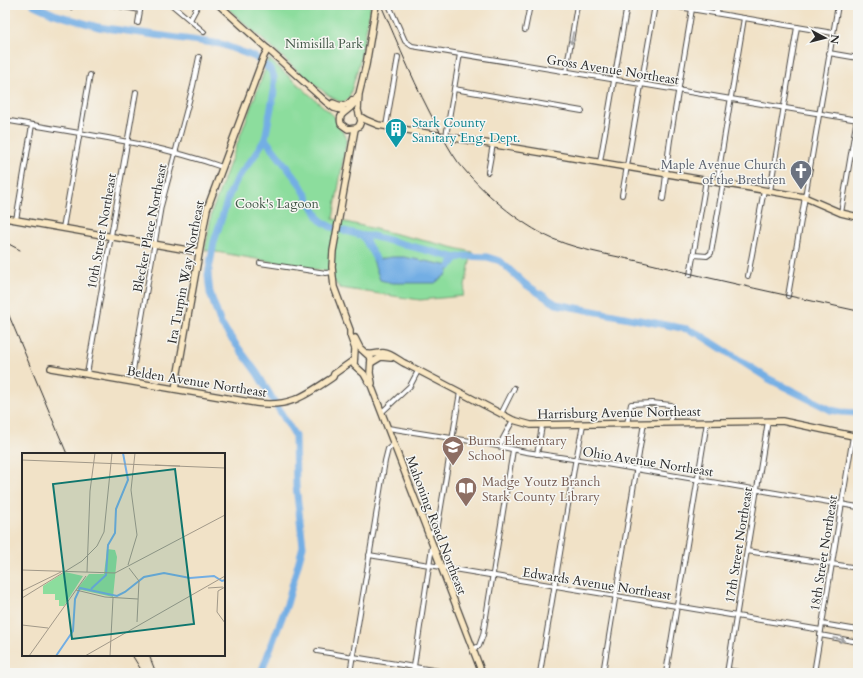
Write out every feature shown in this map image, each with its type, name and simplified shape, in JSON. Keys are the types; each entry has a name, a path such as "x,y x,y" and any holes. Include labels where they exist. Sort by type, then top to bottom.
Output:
{"street":[{"path":"114,5 140,7 138,23"},
{"path":"172,5 204,32"},
{"path":"190,20 198,5"},
{"path":"219,5 325,101 336,109 354,109 365,120 376,124 804,197 841,212 858,217"},
{"path":"376,5 366,65 359,94 361,122 357,127 351,146 332,256 332,272 336,294 350,330 350,335 355,349 354,365 358,369 366,370 371,364 381,357 395,358"},
{"name":"Gross Avenue Northeast","path":"389,5 403,38 407,43 415,46 857,120"},
{"path":"526,30 530,5"},
{"path":"566,72 577,5"},
{"path":"600,162 627,5"},
{"path":"622,195 655,5"},
{"path":"667,5 833,33"},
{"path":"717,13 718,5"},
{"path":"788,296 838,5"},
{"path":"663,198 668,155 692,9"},
{"path":"717,182 744,18"},
{"path":"748,276 784,108 797,27"},
{"name":"Ira Turpin Way Northeast","path":"175,389 207,208 264,56 268,49"},
{"path":"829,53 858,58"},
{"path":"446,136 460,54"},
{"name":"Blecker Place Northeast","path":"131,382 161,206 194,86 199,57"},
{"path":"386,126 398,57"},
{"path":"310,88 315,89 336,105 347,105 354,96 361,72 366,65"},
{"path":"63,228 90,75"},
{"path":"454,89 582,110"},
{"name":"10th Street Northeast","path":"87,374 136,92"},
{"path":"340,118 352,105 359,94"},
{"path":"325,101 330,109 340,118 342,125 346,129 351,146"},
{"path":"841,212 858,112"},
{"path":"5,120 175,152 222,167"},
{"path":"346,129 376,124"},
{"path":"16,220 32,125"},
{"path":"488,172 493,144"},
{"path":"690,275 706,180"},
{"path":"694,255 707,256 711,253 723,183"},
{"path":"5,218 199,252"},
{"path":"260,263 321,272 332,272"},
{"path":"350,330 354,334 359,346 371,358 371,364"},
{"name":"Harrisburg Avenue Northeast","path":"367,353 373,354 384,352 394,356 418,371 501,414 513,420 527,424 542,426 782,421 856,436"},
{"path":"354,358 360,353 367,353"},
{"name":"Belden Avenue Northeast","path":"333,377 334,374 350,363 354,358"},
{"name":"Mahoning Road Northeast","path":"371,364 371,385"},
{"name":"Belden Avenue Northeast","path":"51,368 267,405 283,404 302,397 349,368 358,369"},
{"name":"Mahoning Road Northeast","path":"358,369 364,374 371,385 482,673"},
{"path":"382,412 410,386 418,371"},
{"path":"501,414 514,388"},
{"path":"429,534 435,531 438,525 460,392"},
{"path":"627,424 631,404 652,403 671,405 671,423"},
{"path":"499,446 513,420"},
{"name":"17th Street Northeast","path":"727,672 768,421"},
{"path":"666,673 707,422"},
{"path":"603,673 644,423"},
{"path":"540,673 583,425"},
{"path":"537,454 542,426"},
{"name":"Ohio Avenue Northeast","path":"388,428 858,507"},
{"name":"18th Street Northeast","path":"814,673 842,504 856,436"},
{"path":"350,673 385,461 388,449 394,444"},
{"path":"473,649 480,646 482,642 514,450"},
{"path":"413,673 431,566 433,544"},
{"path":"747,550 858,568"},
{"name":"Edwards Avenue Northeast","path":"369,555 821,630"},
{"path":"822,624 858,630"},
{"path":"820,635 858,642"},
{"path":"317,650 451,673"},
{"path":"727,672 744,673"}],"green space":[{"name":"Nimisilla Park","path":"224,5 371,5 360,61 349,98 346,101 340,102 328,95 298,71"},
{"name":"Cook's Lagoon","path":"269,59 334,116 339,127 346,136 333,219 472,252 463,296 420,300 340,288 325,271 205,250 212,211"}],"water":[{"path":"404,257 450,266 447,274 435,283 392,283 380,280 373,260"}],"waterway":[{"path":"34,5 54,14 98,27 221,44 255,57 271,70 274,77 274,92 265,139 253,158 238,177 229,195 214,242 208,275 210,293 221,324 257,373 295,436 296,486 303,546 287,604 261,673"},
{"path":"265,139 300,184 320,220 331,227 456,258 464,256 487,257 500,261 525,284 556,304 687,329 699,334 769,379 831,410 858,413"},
{"path":"363,236 376,259"},
{"path":"450,266 456,258"}],"railway":[{"path":"381,5 422,98 455,158 467,173 489,195 527,225 553,239 589,251 858,311"},
{"path":"5,242 20,250"},
{"path":"5,306 67,453"},
{"path":"133,656 143,673"},
{"path":"149,656 156,673"}],"place":[{"name":"Stark County Sanitary Eng. Dept.","path":"396,148"},
{"name":"Maple Avenue Church of the Brethren","path":"801,190"},
{"name":"Burns Elementary School","path":"453,466"},
{"name":"Madge Youtz Branch Stark County Library","path":"466,508"}]}
